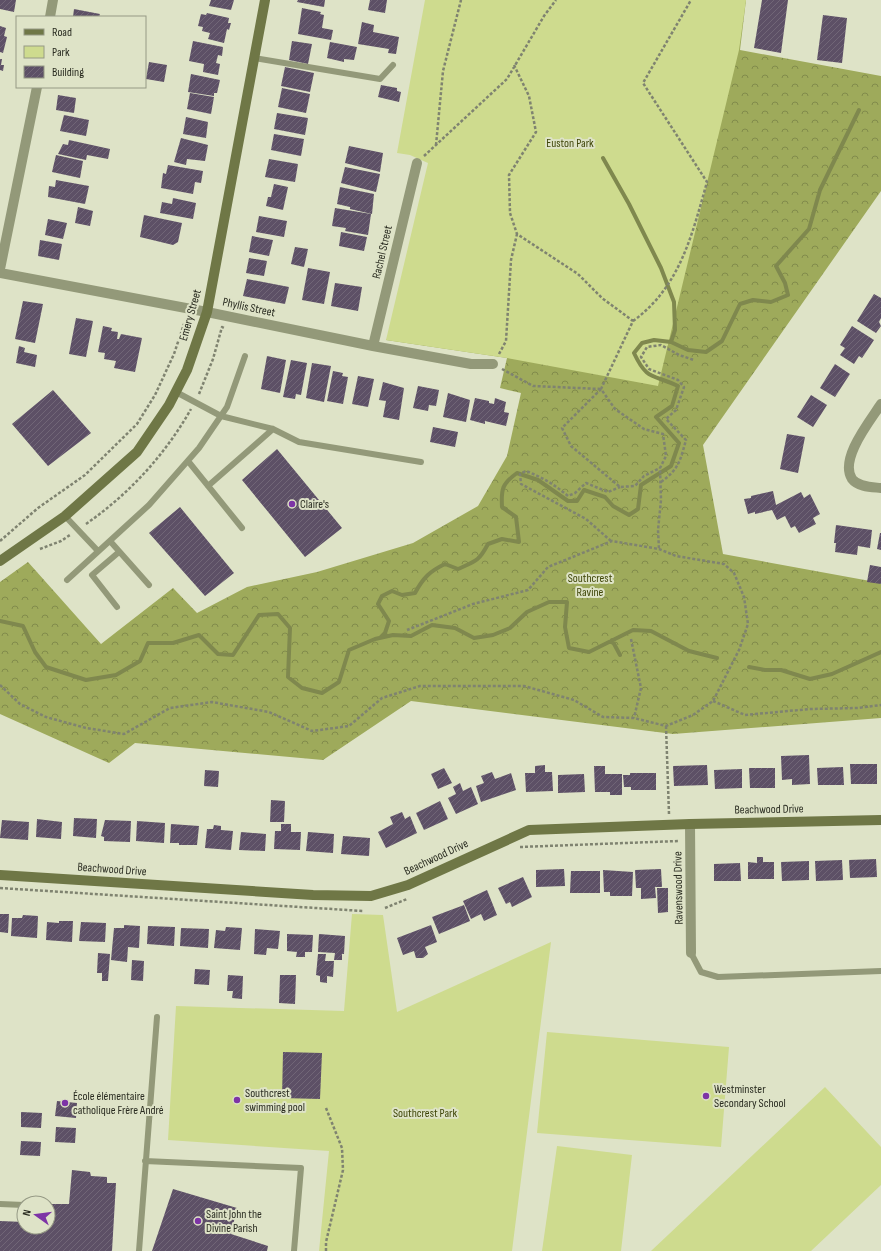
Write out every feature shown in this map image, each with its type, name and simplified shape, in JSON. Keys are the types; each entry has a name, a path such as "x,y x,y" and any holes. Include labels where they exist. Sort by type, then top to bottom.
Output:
{"street":[{"path":"50,16 53,0"},
{"name":"Emery Street","path":"0,561 65,516 137,452 169,406 187,370 207,312 265,0"},
{"path":"0,269 36,88"},
{"name":"Rachel Street","path":"373,346 417,163"},
{"name":"Phyllis Street","path":"0,273 207,312 373,346 471,364 493,364"},
{"path":"881,404 853,449 848,468 853,480 863,486 881,488"},
{"name":"Beachwood Drive","path":"0,875 312,895 371,896 408,885 529,830 690,824 881,820"},
{"name":"Ravenswood Drive","path":"690,824 691,953"}],"lane":[{"path":"254,58 380,79 393,65"},
{"path":"67,580 149,505 199,448 227,408 245,356"},
{"path":"176,392 221,416 273,430 299,442 421,462"},
{"path":"208,486 273,430"},
{"path":"188,461 242,528"},
{"path":"65,516 98,551"},
{"path":"110,541 149,585"},
{"path":"117,606 92,575 119,552"},
{"path":"691,953 701,972 718,977 881,971"},
{"path":"139,1251 157,1017"},
{"path":"145,1161 301,1168 294,1251"},
{"path":"0,1204 16,1205"}],"path":[{"path":"436,145 443,71 461,0"},
{"path":"417,163 507,79 544,16 556,0"},
{"path":"620,487 571,446 562,428 601,389 633,321 648,310 668,287 688,247 707,182 643,83 691,0"},
{"path":"514,65 529,96 536,132 509,175 510,213 517,234 510,260 506,340 493,364 533,386 601,389"},
{"path":"517,234 578,274 602,298 633,321"},
{"path":"0,541 38,508 86,475 137,424 154,395 174,354 184,324"},
{"path":"660,482 674,473 682,457 686,440 666,418 676,410 684,387 678,380 649,368 641,357 647,347 661,345 679,355 694,360"},
{"path":"601,389 615,409 644,429 663,434 666,456 660,468 659,549"},
{"path":"0,685 20,704 46,717 86,728 124,734 170,708 212,702 269,712 312,731 349,726 382,698 420,686 524,686 574,700 603,717 634,718 666,726 694,715 713,701 739,650 748,624 744,597 734,573 724,564 676,556 659,549 612,541 586,519 521,484 520,474 526,471 538,475 555,485 568,496 575,493 586,484 608,492 620,487 635,486 644,476 660,468"},
{"path":"407,630 473,604 528,590 548,567 612,541"},
{"path":"631,639 641,688 634,718"},
{"path":"713,701 745,715 810,709 858,708 881,705"},
{"path":"666,726 669,816"},
{"path":"512,850 520,847 690,840"},
{"path":"0,888 363,911"},
{"path":"385,908 414,896"},
{"path":"326,1108 342,1148 343,1170 326,1242 326,1251"}],"green space":[{"name":"Euston Park","path":"425,0 746,0 739,50 658,386 507,358 386,340 428,163 410,155 397,153"},
{"name":"Southcrest Ravine","path":"638,0 746,0 740,50 881,76 881,191 703,445 723,554 881,583 881,718 673,734 411,701 323,760 135,743 109,763 0,714 0,582 28,562 101,644 173,588 197,613 247,587 317,572 413,543 478,506 507,456 521,393 500,388 507,358 386,340"},
{"name":"Southcrest Park","path":"352,914 383,915 397,1012 551,942 512,1251 319,1251 329,1151 168,1140 176,1006 344,1011"},
{"path":"547,1032 729,1047 721,1147 537,1133"},
{"path":"825,1087 881,1147 881,1185 811,1251 651,1251"},
{"path":"557,1146 632,1155 621,1251 542,1251"}],"building":[{"path":"0,0 16,0 14,12 0,9"},
{"path":"211,0 234,0 231,10 209,6"},
{"path":"298,0 325,0 324,7 297,2"},
{"path":"370,0 387,0 385,13 368,10"},
{"path":"762,0 788,0 781,53 754,48"},
{"path":"302,8 321,12 320,14 324,15 322,28 333,30 331,40 298,34"},
{"path":"74,9 100,14 99,16 73,16"},
{"path":"207,13 229,18 228,23 231,23 229,30 227,29 224,43 208,39 210,33 202,31 203,27 198,26 201,14 206,15"},
{"path":"823,15 847,18 842,63 817,60"},
{"path":"362,22 374,25 373,32 399,37 396,54 388,53 389,49 358,44"},
{"path":"0,26 6,28 4,36 7,37 3,53 0,52"},
{"path":"193,41 223,47 222,56 218,55 216,63 220,64 218,75 203,72 204,64 189,61"},
{"path":"292,41 312,44 308,64 289,60"},
{"path":"330,42 357,47 354,60 344,59 344,62 327,58"},
{"path":"0,59 2,59 1,65 4,65 3,71 0,70"},
{"path":"149,62 167,65 164,82 146,79"},
{"path":"285,67 314,73 310,92 281,86"},
{"path":"191,74 220,80 217,93 214,93 214,96 188,92"},
{"path":"381,85 397,88 397,91 401,92 399,102 378,97"},
{"path":"282,88 310,94 306,113 278,107"},
{"path":"190,93 214,97 211,114 187,109"},
{"path":"58,95 76,98 74,113 56,110"},
{"path":"277,113 308,118 305,135 274,129"},
{"path":"64,115 89,120 86,136 60,131"},
{"path":"186,117 208,122 206,138 183,134"},
{"path":"274,134 304,139 301,156 271,150"},
{"path":"181,138 208,145 205,161 187,159 186,165 174,162"},
{"path":"69,140 110,149 108,159 87,155 86,160 58,154 63,144 68,145"},
{"path":"349,146 383,153 380,172 345,163"},
{"path":"56,155 83,161 80,178 52,172"},
{"path":"269,159 298,164 295,182 265,177"},
{"path":"168,165 203,171 201,183 195,182 193,194 161,188 163,173 166,174"},
{"path":"345,167 380,174 376,192 341,183"},
{"path":"56,180 89,186 85,204 48,197 49,186 55,187"},
{"path":"274,184 288,187 283,210 266,206 268,197 271,197"},
{"path":"340,187 374,194 372,214 350,209 350,207 337,204"},
{"path":"173,198 196,203 193,219 160,213 162,202 172,204"},
{"path":"78,207 93,211 90,226 75,223"},
{"path":"335,208 371,214 368,235 345,231 346,228 332,226"},
{"path":"144,215 182,223 178,242 173,245 140,237"},
{"path":"259,216 287,221 284,237 256,232"},
{"path":"48,219 67,223 63,239 45,235"},
{"path":"341,232 367,237 364,251 339,246"},
{"path":"252,236 273,240 269,256 249,252"},
{"path":"40,240 62,244 59,260 38,256"},
{"path":"295,247 308,249 304,267 291,264"},
{"path":"249,258 267,261 264,276 246,273"},
{"path":"308,268 330,272 324,304 302,300"},
{"path":"247,279 289,287 285,304 243,296"},
{"path":"335,283 362,287 358,311 331,306"},
{"path":"874,294 881,298 881,318 879,322 881,326 876,333 857,321"},
{"path":"23,301 43,304 35,343 15,339"},
{"path":"76,318 93,321 86,357 69,354"},
{"path":"103,326 112,328 111,331 118,332 117,339 119,339 121,334 142,338 135,372 114,368 116,361 104,359 105,353 98,352"},
{"path":"852,326 874,340 862,358 859,356 854,364 840,355 845,348 840,345"},
{"path":"19,346 25,348 24,352 37,355 35,367 16,363"},
{"path":"267,356 286,360 280,393 261,389"},
{"path":"291,360 307,363 301,395 296,394 295,399 283,397"},
{"path":"312,363 331,366 324,402 306,398"},
{"path":"835,364 850,374 835,397 820,388"},
{"path":"333,371 343,373 342,376 348,377 343,404 327,401"},
{"path":"358,376 374,379 368,407 352,404"},
{"path":"383,382 404,388 399,420 383,417 386,401 379,400"},
{"path":"418,386 439,390 436,406 429,405 428,411 413,408"},
{"path":"53,390 91,433 48,466 12,424"},
{"path":"448,393 470,400 466,422 443,417"},
{"path":"811,395 827,405 813,427 797,417"},
{"path":"475,398 489,401 489,403 494,404 495,398 506,402 504,412 509,413 506,426 485,421 485,424 470,420"},
{"path":"433,427 458,432 455,447 430,442"},
{"path":"787,434 805,437 798,473 780,469"},
{"name":"Claire's","path":"277,449 342,528 305,557 242,480"},
{"path":"773,491 776,505 801,492 804,498 810,494 820,514 813,518 816,524 799,533 795,526 791,528 785,516 777,520 772,510 748,514 744,499"},
{"path":"180,507 234,573 205,596 149,533"},
{"path":"836,525 872,530 870,548 858,546 857,555 835,552 836,543 834,543"},
{"path":"881,533 881,550 877,549"},
{"path":"870,565 881,567 881,584 867,582"},
{"path":"809,755 810,784 792,785 792,779 782,780 781,756"},
{"path":"850,764 877,764 877,784 851,784"},
{"path":"545,765 545,772 552,772 553,791 526,792 525,773 535,773 535,766"},
{"path":"707,765 708,785 674,786 673,766"},
{"path":"594,766 605,766 605,774 622,774 622,795 610,795 610,792 595,792"},
{"path":"843,767 844,785 818,785 817,768"},
{"path":"444,768 452,783 438,789 431,774"},
{"path":"749,768 775,768 775,788 750,788"},
{"path":"742,769 742,788 715,789 714,770"},
{"path":"205,770 219,771 218,787 204,786"},
{"path":"492,772 495,779 511,773 516,790 481,802 476,786 484,783 481,776"},
{"path":"630,773 656,773 656,790 631,790 631,787 624,787 623,775 630,775"},
{"path":"584,774 585,792 558,793 558,775"},
{"path":"460,783 463,791 471,787 478,804 456,814 448,798 456,794 453,787"},
{"path":"271,800 285,801 284,822 270,822"},
{"path":"440,801 448,819 424,830 416,813"},
{"path":"402,812 405,819 410,816 417,833 386,848 378,832 393,824 390,817"},
{"path":"74,818 97,819 96,838 73,836"},
{"path":"37,819 62,822 61,839 36,837"},
{"path":"2,820 29,822 28,840 0,838"},
{"path":"105,820 131,821 130,842 104,841 104,837 101,836"},
{"path":"137,821 165,823 164,843 136,841"},
{"path":"171,824 199,826 197,845 179,845 179,843 170,843"},
{"path":"281,824 291,824 291,832 301,832 300,850 274,849 275,831 281,831"},
{"path":"214,825 221,826 221,830 233,831 231,850 205,848 207,829 213,829"},
{"path":"241,832 266,834 265,851 239,850"},
{"path":"308,832 334,834 333,853 306,851"},
{"path":"343,836 370,838 369,856 341,854"},
{"path":"757,857 763,857 763,862 774,862 774,879 748,879 748,862 757,863"},
{"path":"876,859 877,877 850,878 849,860"},
{"path":"842,860 843,880 816,881 815,861"},
{"path":"809,861 809,880 782,881 781,862"},
{"path":"740,863 741,881 714,881 714,864"},
{"path":"564,869 565,886 536,887 536,870"},
{"path":"661,869 662,887 655,887 656,898 641,899 641,888 636,888 635,870"},
{"path":"603,870 633,872 632,896 610,896 610,892 604,892"},
{"path":"571,871 600,871 600,893 570,893"},
{"path":"523,877 532,897 512,907 510,902 506,904 498,888"},
{"path":"657,888 668,888 668,912 658,913"},
{"path":"487,890 497,915 484,921 481,914 471,919 463,901"},
{"path":"464,905 470,921 439,934 432,917"},
{"path":"0,914 9,914 8,933 0,932"},
{"path":"23,915 38,916 37,938 11,936 12,918 22,918"},
{"path":"59,921 73,921 72,942 46,940 47,922 59,923"},
{"path":"81,922 106,923 105,942 79,941"},
{"path":"124,925 140,926 139,948 128,947 127,962 111,960 114,928 124,928"},
{"path":"431,925 437,942 425,947 428,954 423,958 416,958 414,951 403,955 397,938"},
{"path":"148,926 175,927 174,946 147,944"},
{"path":"226,927 242,928 240,950 214,948 216,930 225,931"},
{"path":"181,928 209,929 208,948 180,946"},
{"path":"255,929 280,931 278,949 267,948 266,955 254,954"},
{"path":"287,934 313,935 312,952 305,952 305,957 296,957 297,952 287,951"},
{"path":"319,934 345,936 344,954 342,954 342,960 334,960 335,953 318,952"},
{"path":"98,953 110,954 108,981 102,981 102,973 97,973"},
{"path":"318,954 326,954 325,961 334,961 333,977 327,976 327,983 320,982 320,976 316,975"},
{"path":"132,960 144,961 143,981 131,980"},
{"path":"195,969 210,970 209,985 194,984"},
{"path":"228,975 243,976 242,999 232,998 233,991 227,991"},
{"path":"280,975 296,975 295,1004 279,1003"},
{"path":"283,1052 322,1053 320,1099 282,1098"},
{"path":"57,1101 77,1103 76,1118 55,1116"},
{"path":"21,1112 42,1113 41,1128 21,1127"},
{"path":"56,1127 76,1128 75,1143 55,1142"},
{"path":"21,1141 41,1142 40,1156 20,1155"},
{"path":"72,1170 90,1172 91,1176 107,1177 107,1183 116,1183 112,1251 0,1251 0,1221 16,1222 16,1235 56,1235 56,1204 69,1204"},
{"name":"Saint John the Divine Parish","path":"173,1189 237,1208 231,1234 268,1246 267,1251 152,1251"}],"waterway":[{"path":"380,638 385,633 389,621 378,604 382,596 392,591 402,595 415,593 424,579 435,569 445,564 458,569 469,564 482,554 488,544 502,539 519,542 516,517 502,507 502,491 505,484 517,473 538,480 568,501 577,501 584,490 605,497 613,506 629,515 638,509 641,485 671,466 679,443 656,417 672,406 678,386 647,373 634,353 642,343 654,340 671,342 688,350 706,352 722,341 740,304 753,300 771,302 788,295 785,283 776,266 809,229 820,190 859,110"},
{"path":"603,158 629,204 661,268 674,302 675,330 671,342"},
{"path":"0,621 23,626 35,652 46,667 86,680 116,675 140,661 148,643 173,643 199,635 218,654 233,655 259,615 278,614 290,628 288,677 302,688 322,693 339,682 349,650 375,639 393,635 411,636 432,625 455,628 474,638 493,635 510,628 527,612 549,602 567,602 565,627 569,648 589,652 633,630 651,631 689,651 717,658"},
{"path":"612,640 620,655"},
{"path":"749,667 765,670 781,670 810,679 832,674 881,652"}],"place":[{"name":"Claire's","path":"292,504"},
{"name":"Westminster Secondary School","path":"706,1096"},
{"name":"Southcrest swimming pool","path":"237,1100"},
{"name":"École élémentaire catholique Frère André","path":"65,1103"},
{"name":"Saint John the Divine Parish","path":"198,1221"}]}
